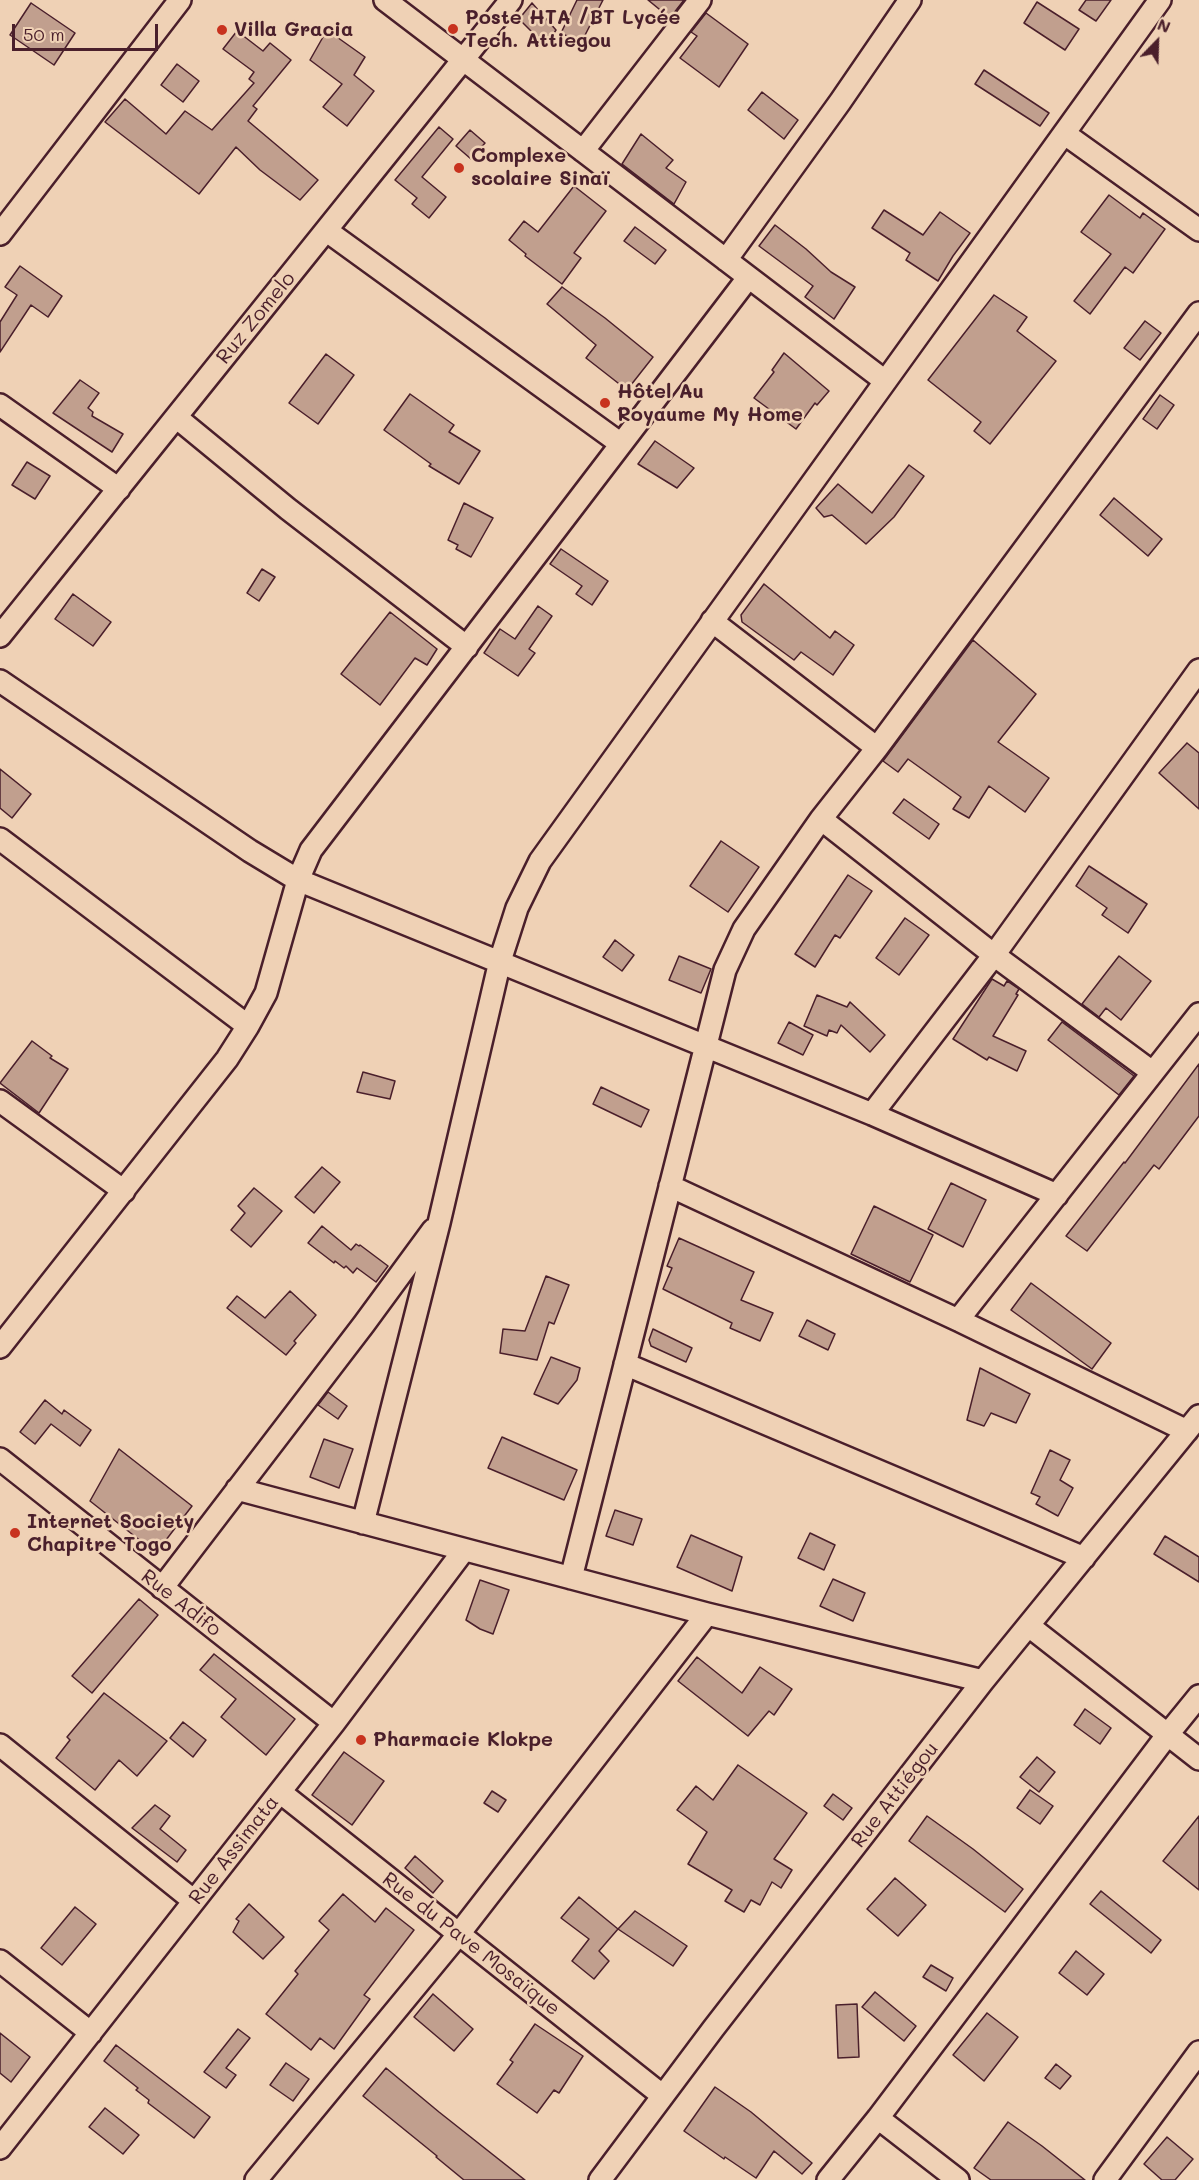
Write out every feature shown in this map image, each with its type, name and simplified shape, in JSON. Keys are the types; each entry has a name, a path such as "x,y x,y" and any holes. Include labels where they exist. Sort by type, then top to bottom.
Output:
{"street":[{"path":"0,234 180,0"},
{"path":"385,0 885,381"},
{"name":"Ruz Zomelo","path":"0,636 511,0"},
{"path":"583,151 700,0"},
{"path":"726,260 910,0"},
{"path":"363,1523 439,1223 500,961 517,908 540,861 1160,0"},
{"path":"1065,134 1199,230"},
{"path":"327,231 621,444"},
{"path":"0,1347 227,1059 248,1026 266,993 298,880 311,850 748,278"},
{"path":"571,1578 725,970 744,929 821,819 877,748 1199,313"},
{"path":"0,405 119,489"},
{"path":"176,417 288,509 467,647"},
{"path":"712,621 877,748"},
{"path":"872,1114 994,955 1199,670"},
{"path":"0,681 250,851 298,880 872,1114 1057,1195"},
{"path":"821,819 994,955 1152,1072"},
{"path":"0,839 248,1026"},
{"path":"958,1320 1199,1014"},
{"path":"0,1101 124,1191"},
{"path":"670,1186 958,1320 1193,1424"},
{"path":"162,1588 439,1223"},
{"path":"625,1364 1084,1558"},
{"name":"Rue Attiégou","path":"600,2180 983,1681 1193,1424"},
{"name":"Rue Adifo","path":"0,1460 334,1723"},
{"path":"237,1490 707,1614 983,1681"},
{"name":"Rue Assimata","path":"0,2148 334,1723 464,1550"},
{"path":"256,2180 458,1935 707,1614"},
{"path":"1029,1626 1199,1759"},
{"path":"828,2180 878,2118 1199,1696"},
{"path":"0,1745 194,1901"},
{"name":"Rue du Pave Mosaïque","path":"280,1792 663,2096"},
{"path":"0,1961 91,2032"},
{"path":"1106,2180 1199,2052"},
{"path":"878,2118 958,2180"}],"building":[{"path":"577,0 603,0 581,43 561,33"},
{"path":"648,0 684,0 670,18"},
{"path":"1086,0 1111,0 1096,21 1079,10"},
{"path":"1037,2 1079,29 1065,50 1024,23"},
{"path":"31,3 75,33 54,65 10,35"},
{"path":"532,3 556,30 546,46 519,19"},
{"path":"706,13 748,44 719,87 680,58 697,36 691,32"},
{"path":"327,30 365,57 354,75 374,91 347,126 323,107 342,84 310,60"},
{"path":"237,31 263,51 270,43 291,60 253,106 257,109 248,121 318,180 300,200 260,170 236,147 199,194 105,122 125,99 166,134 185,111 212,130 254,83 249,79 254,72 223,49"},
{"path":"177,64 199,81 183,102 161,85"},
{"path":"984,70 1049,113 1040,126 975,84"},
{"path":"762,92 798,120 784,139 748,110"},
{"path":"439,127 453,139 422,177 446,197 429,218 412,204 417,198 395,180"},
{"path":"470,130 485,143 471,159 456,146"},
{"path":"641,134 673,160 666,168 686,182 674,204 622,164"},
{"path":"574,186 606,211 574,253 581,258 562,284 525,256 526,254 509,240 524,221 538,232"},
{"path":"1109,195 1140,218 1143,213 1165,229 1133,273 1125,267 1090,314 1074,301 1111,254 1081,232"},
{"path":"884,210 923,235 940,212 970,233 938,281 906,260 910,253 872,228"},
{"path":"775,225 831,272 855,287 834,319 805,297 813,286 759,246"},
{"path":"635,227 666,250 655,264 624,241"},
{"path":"20,266 62,296 48,317 31,305 0,352 0,322 17,295 5,287"},
{"path":"562,287 653,357 627,390 586,358 596,345 547,304"},
{"path":"994,295 1027,317 1017,331 1056,361 990,444 974,431 981,422 928,380"},
{"path":"1145,321 1161,333 1140,360 1124,348"},
{"path":"784,353 829,391 817,405 815,403 796,429 754,398 774,372 772,370"},
{"path":"326,354 354,375 318,424 289,403"},
{"path":"80,380 99,393 88,408 93,412 92,416 123,434 112,452 53,413"},
{"path":"410,394 454,425 449,432 480,451 459,484 429,466 431,464 384,430"},
{"path":"1160,395 1174,405 1157,429 1143,419"},
{"path":"655,441 694,468 677,488 638,464"},
{"path":"27,462 50,476 35,499 12,485"},
{"path":"909,465 924,476 894,517 866,544 832,515 824,517 816,508 838,484 872,513"},
{"path":"1114,498 1162,539 1148,556 1100,515"},
{"path":"464,503 493,518 471,557 456,549 458,545 448,540"},
{"path":"561,549 608,581 592,605 576,594 582,586 550,564"},
{"path":"262,569 275,577 259,601 247,593"},
{"path":"764,584 830,638 835,631 854,645 833,675 801,652 794,660 742,622 741,615"},
{"path":"73,594 111,622 93,646 55,619"},
{"path":"538,606 552,616 529,649 535,653 518,676 484,653 500,629 515,639"},
{"path":"390,612 437,649 427,665 415,658 380,705 341,674"},
{"path":"973,640 1036,694 998,742 1049,778 1025,812 989,786 969,818 953,809 961,797 908,759 898,772 883,761"},
{"path":"1187,743 1199,753 1199,809 1159,773"},
{"path":"0,769 31,794 12,818 0,808"},
{"path":"904,799 939,824 929,839 893,813"},
{"path":"721,841 759,867 728,912 690,886"},
{"path":"1089,866 1147,904 1128,933 1102,915 1107,908 1076,886"},
{"path":"848,875 872,891 840,938 835,935 815,967 795,954"},
{"path":"905,918 929,935 899,975 876,958"},
{"path":"615,940 634,955 622,971 603,957"},
{"path":"679,956 711,969 701,993 669,980"},
{"path":"1119,956 1151,981 1121,1020 1106,1008 1099,1017 1082,1004"},
{"path":"992,979 1004,986 1007,981 1019,989 1016,994 1018,995 993,1036 1026,1051 1017,1071 989,1057 987,1060 953,1039"},
{"path":"817,995 847,1007 850,1002 885,1035 870,1052 841,1025 837,1033 829,1030 827,1036 804,1026"},
{"path":"789,1022 813,1035 803,1055 778,1043"},
{"path":"1062,1022 1134,1076 1119,1095 1048,1040"},
{"path":"32,1041 52,1056 50,1058 68,1069 39,1113 0,1083"},
{"path":"1199,1064 1199,1116 1159,1169 1154,1165 1087,1251 1066,1236 1125,1163"},
{"path":"363,1072 395,1081 390,1099 357,1092"},
{"path":"601,1087 649,1110 641,1127 593,1104"},
{"path":"322,1167 340,1182 314,1213 295,1197"},
{"path":"951,1183 986,1200 963,1247 928,1229"},
{"path":"254,1188 282,1211 251,1247 231,1230 245,1213 238,1206"},
{"path":"874,1206 933,1235 910,1282 851,1254"},
{"path":"322,1226 351,1250 356,1244 360,1245 388,1266 376,1282 357,1268 353,1273 346,1266 344,1268 335,1261 334,1263 308,1243"},
{"path":"679,1238 754,1272 741,1300 773,1313 760,1341 730,1328 732,1323 663,1289 672,1268 667,1266"},
{"path":"546,1276 569,1285 554,1324 549,1322 537,1360 500,1353 503,1329 525,1331"},
{"path":"1031,1283 1111,1343 1092,1369 1011,1310"},
{"path":"290,1291 316,1315 294,1341 296,1343 286,1355 227,1308 237,1296 265,1318"},
{"path":"807,1320 835,1334 828,1350 799,1336"},
{"path":"653,1329 692,1348 686,1362 651,1346 649,1340"},
{"path":"551,1357 580,1368 577,1380 558,1404 534,1394"},
{"path":"980,1368 1030,1394 1016,1423 991,1413 984,1426 967,1420"},
{"path":"328,1392 347,1406 338,1419 318,1405"},
{"path":"45,1400 62,1414 64,1410 91,1430 80,1446 51,1424 35,1444 20,1432"},
{"path":"502,1437 577,1470 564,1500 488,1468"},
{"path":"324,1439 353,1449 339,1488 310,1477"},
{"path":"119,1449 192,1506 156,1553 90,1501"},
{"path":"1050,1450 1070,1460 1060,1480 1073,1488 1058,1516 1036,1504 1040,1497 1031,1493"},
{"path":"615,1510 642,1519 633,1545 606,1536"},
{"path":"810,1533 835,1545 824,1570 798,1558"},
{"path":"691,1535 742,1557 732,1591 677,1567"},
{"path":"1165,1536 1199,1557 1199,1582 1154,1554"},
{"path":"833,1579 865,1593 853,1621 820,1606"},
{"path":"480,1580 509,1590 493,1634 466,1620"},
{"path":"139,1599 158,1615 92,1693 72,1676"},
{"path":"214,1654 295,1719 266,1755 221,1717 236,1699 200,1670"},
{"path":"697,1657 742,1693 760,1667 792,1689 774,1715 769,1711 748,1736 678,1681"},
{"path":"104,1693 167,1741 137,1776 119,1760 95,1790 56,1758 70,1740 67,1737"},
{"path":"1085,1709 1111,1728 1100,1744 1074,1725"},
{"path":"183,1722 206,1740 193,1757 170,1738"},
{"path":"344,1752 384,1781 352,1825 312,1795"},
{"path":"1037,1757 1055,1772 1039,1792 1020,1777"},
{"path":"738,1765 807,1813 774,1859 792,1870 781,1888 772,1882 760,1905 751,1900 744,1912 725,1901 732,1890 688,1864 707,1832 677,1810 696,1786 713,1800"},
{"path":"1030,1790 1053,1806 1040,1824 1017,1808"},
{"path":"492,1791 506,1800 498,1812 484,1803"},
{"path":"833,1794 852,1808 843,1820 824,1806"},
{"path":"155,1805 170,1816 160,1829 186,1850 177,1862 132,1828"},
{"path":"927,1816 1023,1889 1005,1912 909,1841"},
{"path":"1199,1816 1199,1890 1163,1861"},
{"path":"415,1856 443,1881 433,1893 405,1868"},
{"path":"895,1878 926,1905 898,1936 867,1909"},
{"path":"1101,1891 1161,1940 1151,1953 1090,1904"},
{"path":"343,1894 375,1922 386,1908 414,1930 364,1995 370,1999 334,2049 320,2038 311,2050 266,2014 298,1974 295,1971 329,1930 319,1921"},
{"path":"579,1897 618,1929 599,1951 609,1961 594,1979 572,1961 589,1939 561,1918"},
{"path":"249,1904 284,1937 263,1959 233,1932 239,1921 236,1919"},
{"path":"75,1907 96,1924 62,1965 41,1948"},
{"path":"635,1911 687,1946 673,1966 618,1929"},
{"path":"1076,1951 1104,1974 1087,1995 1059,1973"},
{"path":"931,1965 953,1978 946,1991 923,1977"},
{"path":"875,1992 916,2026 904,2041 862,2007"},
{"path":"433,1994 473,2029 454,2051 414,2017"},
{"path":"857,2004 859,2057 838,2058 836,2005"},
{"path":"987,2013 1018,2037 984,2081 953,2055"},
{"path":"535,2024 583,2056 559,2093 554,2090 537,2113 497,2084 513,2062 510,2060"},
{"path":"238,2029 250,2038 226,2068 236,2075 226,2088 204,2072"},
{"path":"0,2033 30,2057 11,2082 0,2073"},
{"path":"116,2045 210,2117 194,2138 148,2103 149,2100 136,2090 138,2088 104,2061"},
{"path":"286,2063 309,2079 293,2101 270,2085"},
{"path":"1056,2064 1071,2076 1060,2089 1045,2078"},
{"path":"386,2068 525,2180 464,2180 363,2096"},
{"path":"715,2087 751,2112 812,2163 802,2174 774,2151 756,2178 684,2131"},
{"path":"105,2108 139,2135 123,2154 89,2127"},
{"path":"1008,2122 1085,2180 991,2180 974,2168"},
{"path":"1167,2137 1193,2159 1175,2180 1162,2180 1144,2164"}],"place":[{"name":"Poste HTA /BT Lycée Tech. Attiegou","path":"453,29"},
{"name":"Villa Gracia","path":"222,30"},
{"name":"Complexe scolaire Sinaï","path":"459,168"},
{"name":"Hôtel Au Royaume My Home","path":"605,403"},
{"name":"Internet Society Chapitre Togo","path":"15,1533"},
{"name":"Pharmacie Klokpe","path":"361,1740"}]}
